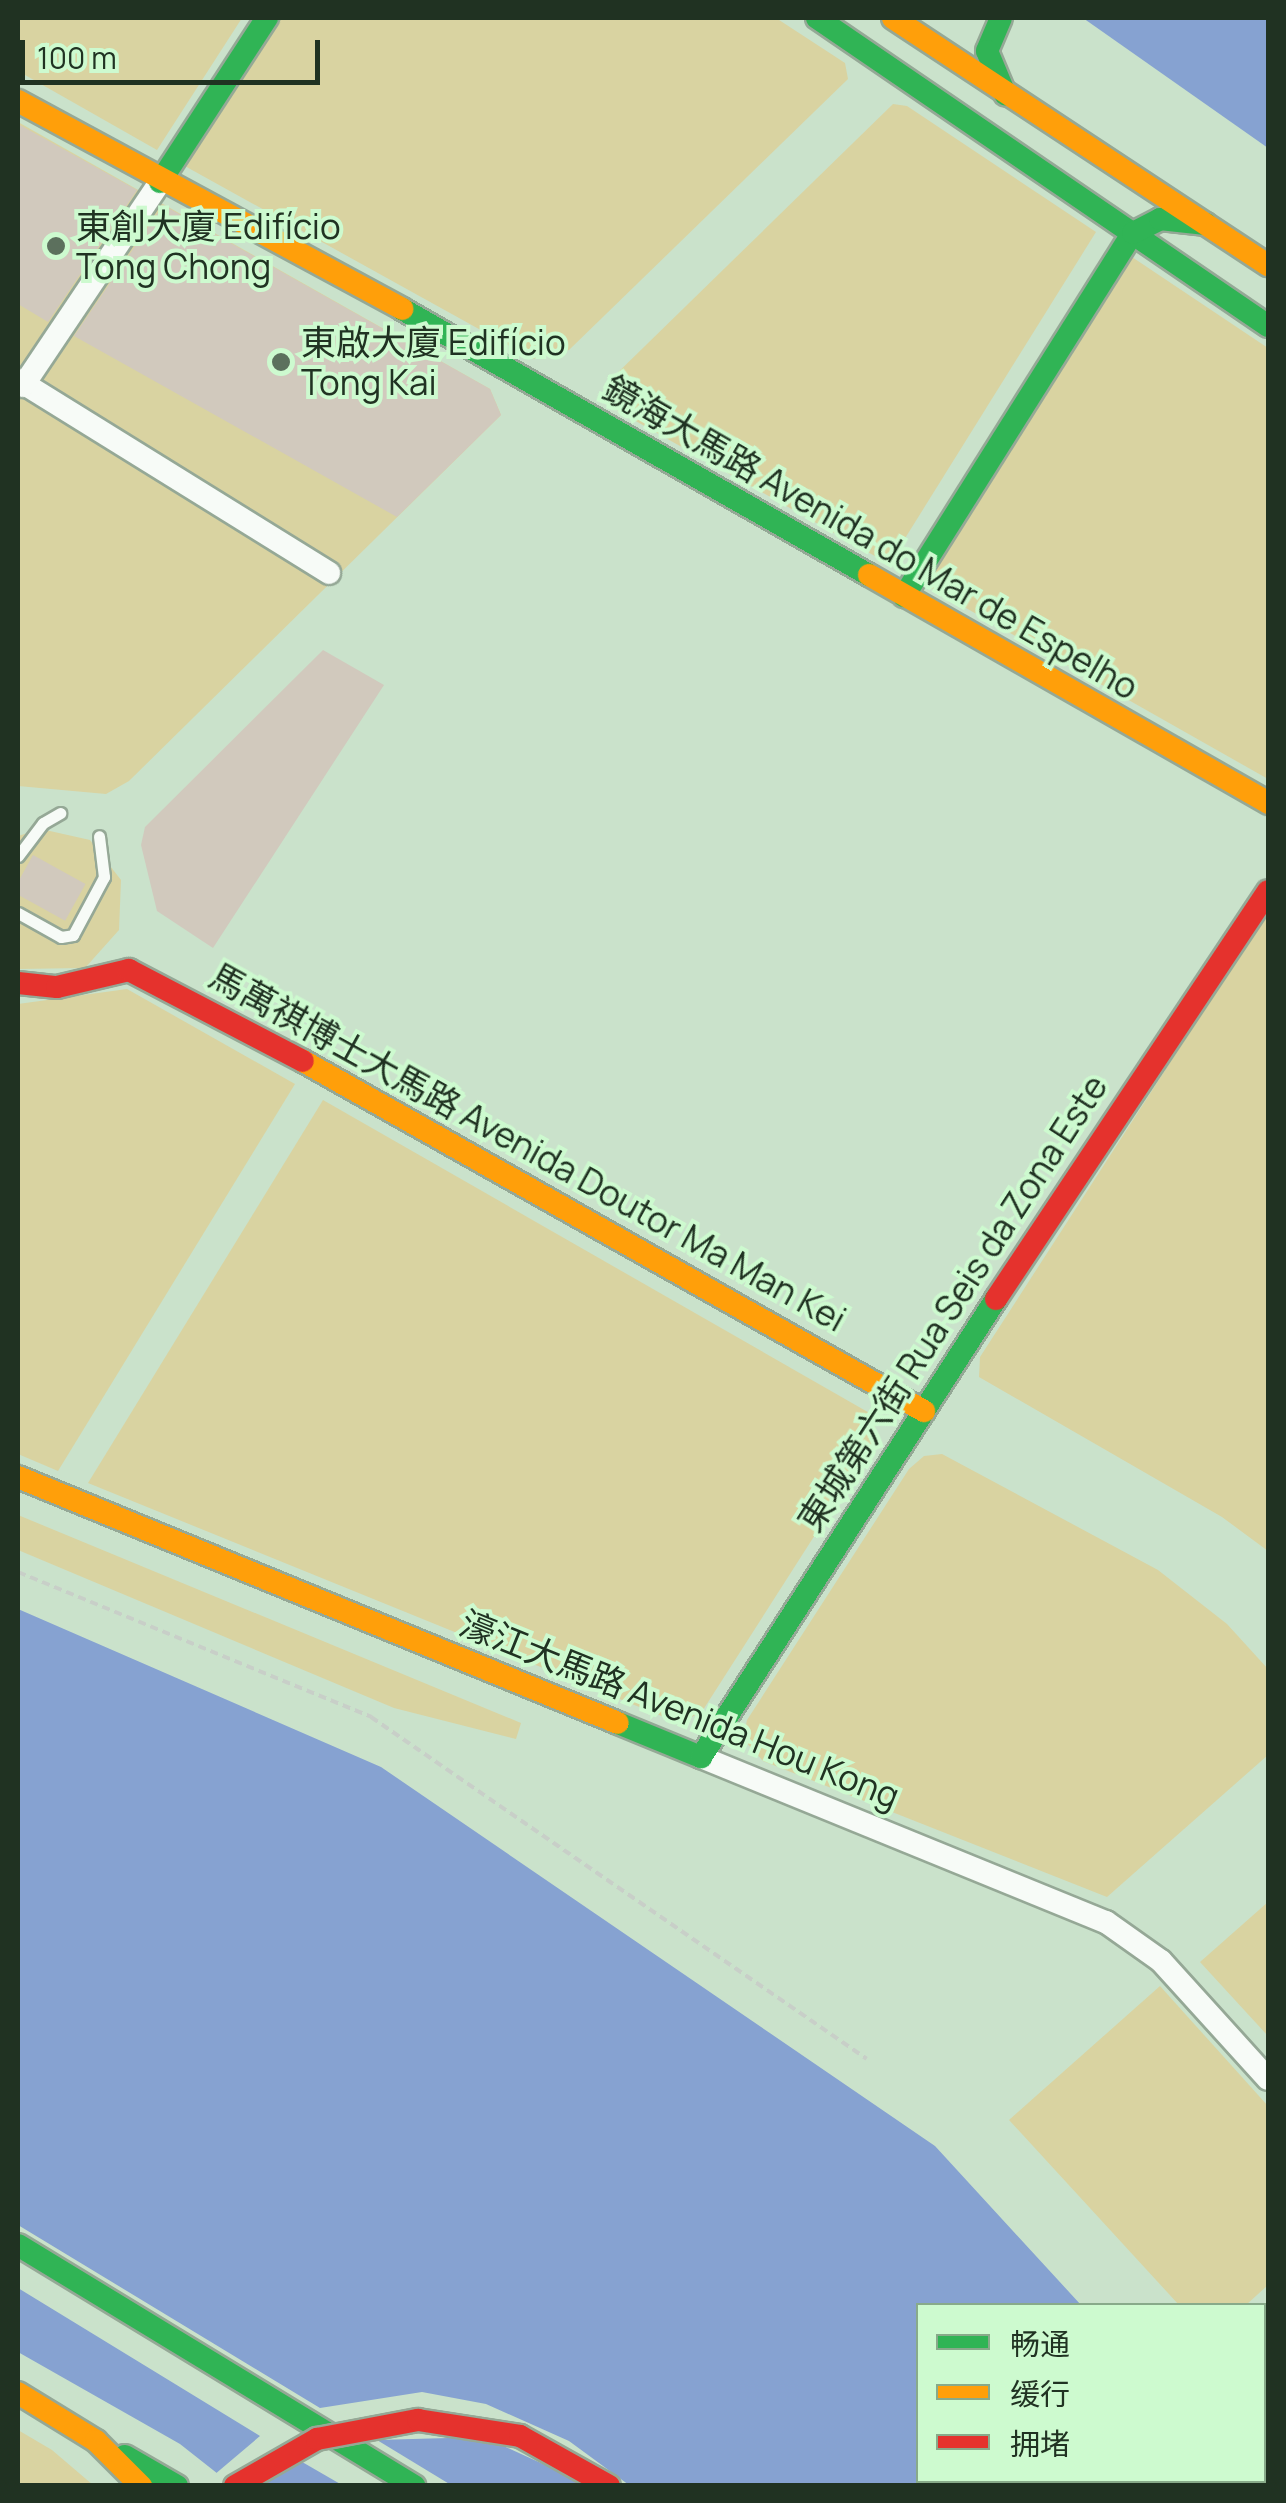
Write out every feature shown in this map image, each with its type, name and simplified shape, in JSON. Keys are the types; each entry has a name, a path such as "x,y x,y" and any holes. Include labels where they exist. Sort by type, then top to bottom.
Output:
{"main road":[{"path":"160,182 267,18"},
{"path":"817,18 1268,326"},
{"path":"896,18 922,18"},
{"path":"896,18 1007,96 1268,265"},
{"path":"988,51 1001,18"},
{"path":"970,27 988,51 1007,96"},
{"name":"鏡海大馬路 Avenida do Mar de Espelho","path":"18,102 410,314 1268,804"},
{"path":"904,596 1133,234 1160,219 1208,224"},
{"name":"東城第六街 Rua Seis da Zona Este","path":"701,1757 1152,1055 1268,891"},
{"name":"馬萬祺博士大馬路 Avenida Doutor Ma Man Kei","path":"18,983 57,988 89,975 130,970 168,985 924,1412"},
{"name":"濠江大馬路 Avenida Hou Kong","path":"18,1477 701,1757"},
{"path":"18,2246 414,2486"},
{"path":"18,2274 367,2486"},
{"path":"18,2393 177,2486"},
{"path":"18,2418 84,2458 115,2486"},
{"path":"235,2486 317,2438 418,2420 520,2436 608,2486"},
{"path":"96,2440 141,2486"}],"street":[{"path":"160,182 19,384 329,573"},
{"name":"濠江大馬路 Avenida Hou Kong","path":"701,1757 1106,1922 1162,1961 1268,2078"}],"lane":[{"path":"18,856 43,822 60,813"},
{"path":"18,913 62,937 73,935 104,877 100,836"}],"path":[{"path":"18,1572 371,1718 868,2059"}],"shaded area":[{"path":"18,18 242,18 157,150 18,71"},
{"path":"278,18 776,18 845,63 848,79 569,350 533,359 183,165"},
{"path":"893,104 907,106 1096,232 889,564 618,411 604,386"},
{"path":"18,122 490,389 501,415 129,781 106,794 18,786"},
{"path":"1126,253 1268,348 1268,779 920,582"},
{"path":"41,829 90,840 121,880 119,930 85,968 18,969 18,836"},
{"path":"1268,911 1268,1551 1222,1517 979,1377 980,1357"},
{"path":"127,989 295,1084 58,1471 18,1454 18,1004"},
{"path":"323,1100 873,1415 877,1438 703,1710 692,1717 664,1717 88,1483"},
{"path":"942,1454 1158,1570 1227,1624 1268,1669 1268,1755 1107,1897 763,1761 743,1739 747,1720 909,1469 924,1456"},
{"path":"18,1515 521,1723 516,1739 394,1708 18,1550"},
{"path":"1268,1902 1268,2036 1200,1962"},
{"path":"1160,1986 1268,2106 1268,2285 1248,2303 1177,2303 1009,2120"},
{"path":"18,2430 52,2450 93,2485 18,2485"}],"water":[{"path":"1083,18 1268,18 1268,148"},
{"path":"18,1609 381,1767 935,2146 1079,2303 916,2303 916,2483 1249,2485 232,2485 180,2444 18,2352"}],"pier":[{"path":"18,2225 320,2408 422,2392 486,2404 569,2441 629,2485 589,2485 484,2437 377,2440 451,2485 342,2485 297,2459 226,2486 214,2475 260,2436 18,2288"}],"building":[{"name":"東創大廈 Edifício Tong Chong","path":"18,124 137,190 48,322 18,304"},
{"name":"東啟大廈 Edifício Tong Kai","path":"163,205 490,389 501,415 397,517 74,336"},
{"path":"323,650 384,685 213,948 157,911 141,845 145,827"},
{"path":"33,855 85,884 65,921 18,895 18,882"}],"traffic: fast":[{"path":"160,182 267,18"},
{"path":"817,18 1268,326"},
{"path":"1001,18 987,51 1005,94"},
{"path":"904,596 1133,233 1160,219 1206,224"},
{"path":"402,309 869,575"},
{"path":"618,1723 701,1757 996,1299"},
{"path":"18,2245 414,2486"},
{"path":"125,2456 177,2486"}],"traffic: slow":[{"path":"893,18 1268,265"},
{"path":"18,101 402,309"},
{"path":"869,575 1268,803"},
{"path":"303,1061 924,1411"},
{"path":"18,1477 618,1723"},
{"path":"18,2393 96,2441 141,2486"}],"traffic: jam":[{"path":"996,1299 1268,891"},
{"path":"18,983 57,987 129,970 303,1061"},
{"path":"235,2486 317,2439 418,2420 520,2436 609,2486"}],"place":[{"name":"東創大廈 Edifício Tong Chong","path":"56,246"},
{"name":"東啟大廈 Edifício Tong Kai","path":"281,362"}]}
